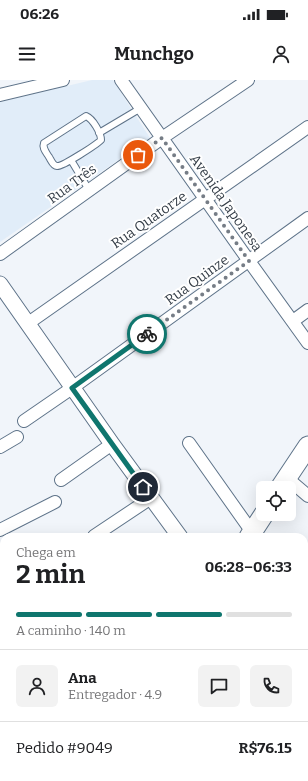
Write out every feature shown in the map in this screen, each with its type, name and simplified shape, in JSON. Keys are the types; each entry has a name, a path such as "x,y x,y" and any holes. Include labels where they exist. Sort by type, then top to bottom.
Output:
{"main road":[{"path":"285,481 308,446"},
{"path":"252,533 260,521"}],"street":[{"path":"0,94 63,80"},
{"name":"Avenida Japonesa","path":"121,80 308,342"},
{"name":"Rua Três","path":"0,254 162,138 248,80"},
{"name":"Rua Quatorze","path":"27,324 308,127"},
{"name":"Rua Quinze","path":"24,421 308,218"},
{"path":"0,284 72,388 177,533"},
{"path":"293,321 308,310"},
{"path":"0,447 17,437"},
{"path":"189,443 250,533"},
{"path":"61,480 112,444"},
{"path":"296,490 308,496"},
{"path":"98,533 151,498"},
{"path":"0,530 55,502"}],"lane":[{"path":"99,133 141,108"},
{"path":"86,116 90,118 102,138 99,142 71,160 56,166 53,164 43,148 44,142 86,116"},
{"path":"71,160 89,190"}],"shaded area":[{"path":"92,80 113,80 150,138 0,242 0,102"}],"way so far":[{"path":"138,155 162,138 249,261 147,334"}],"route":[{"path":"143,487 72,388 147,334"}]}
